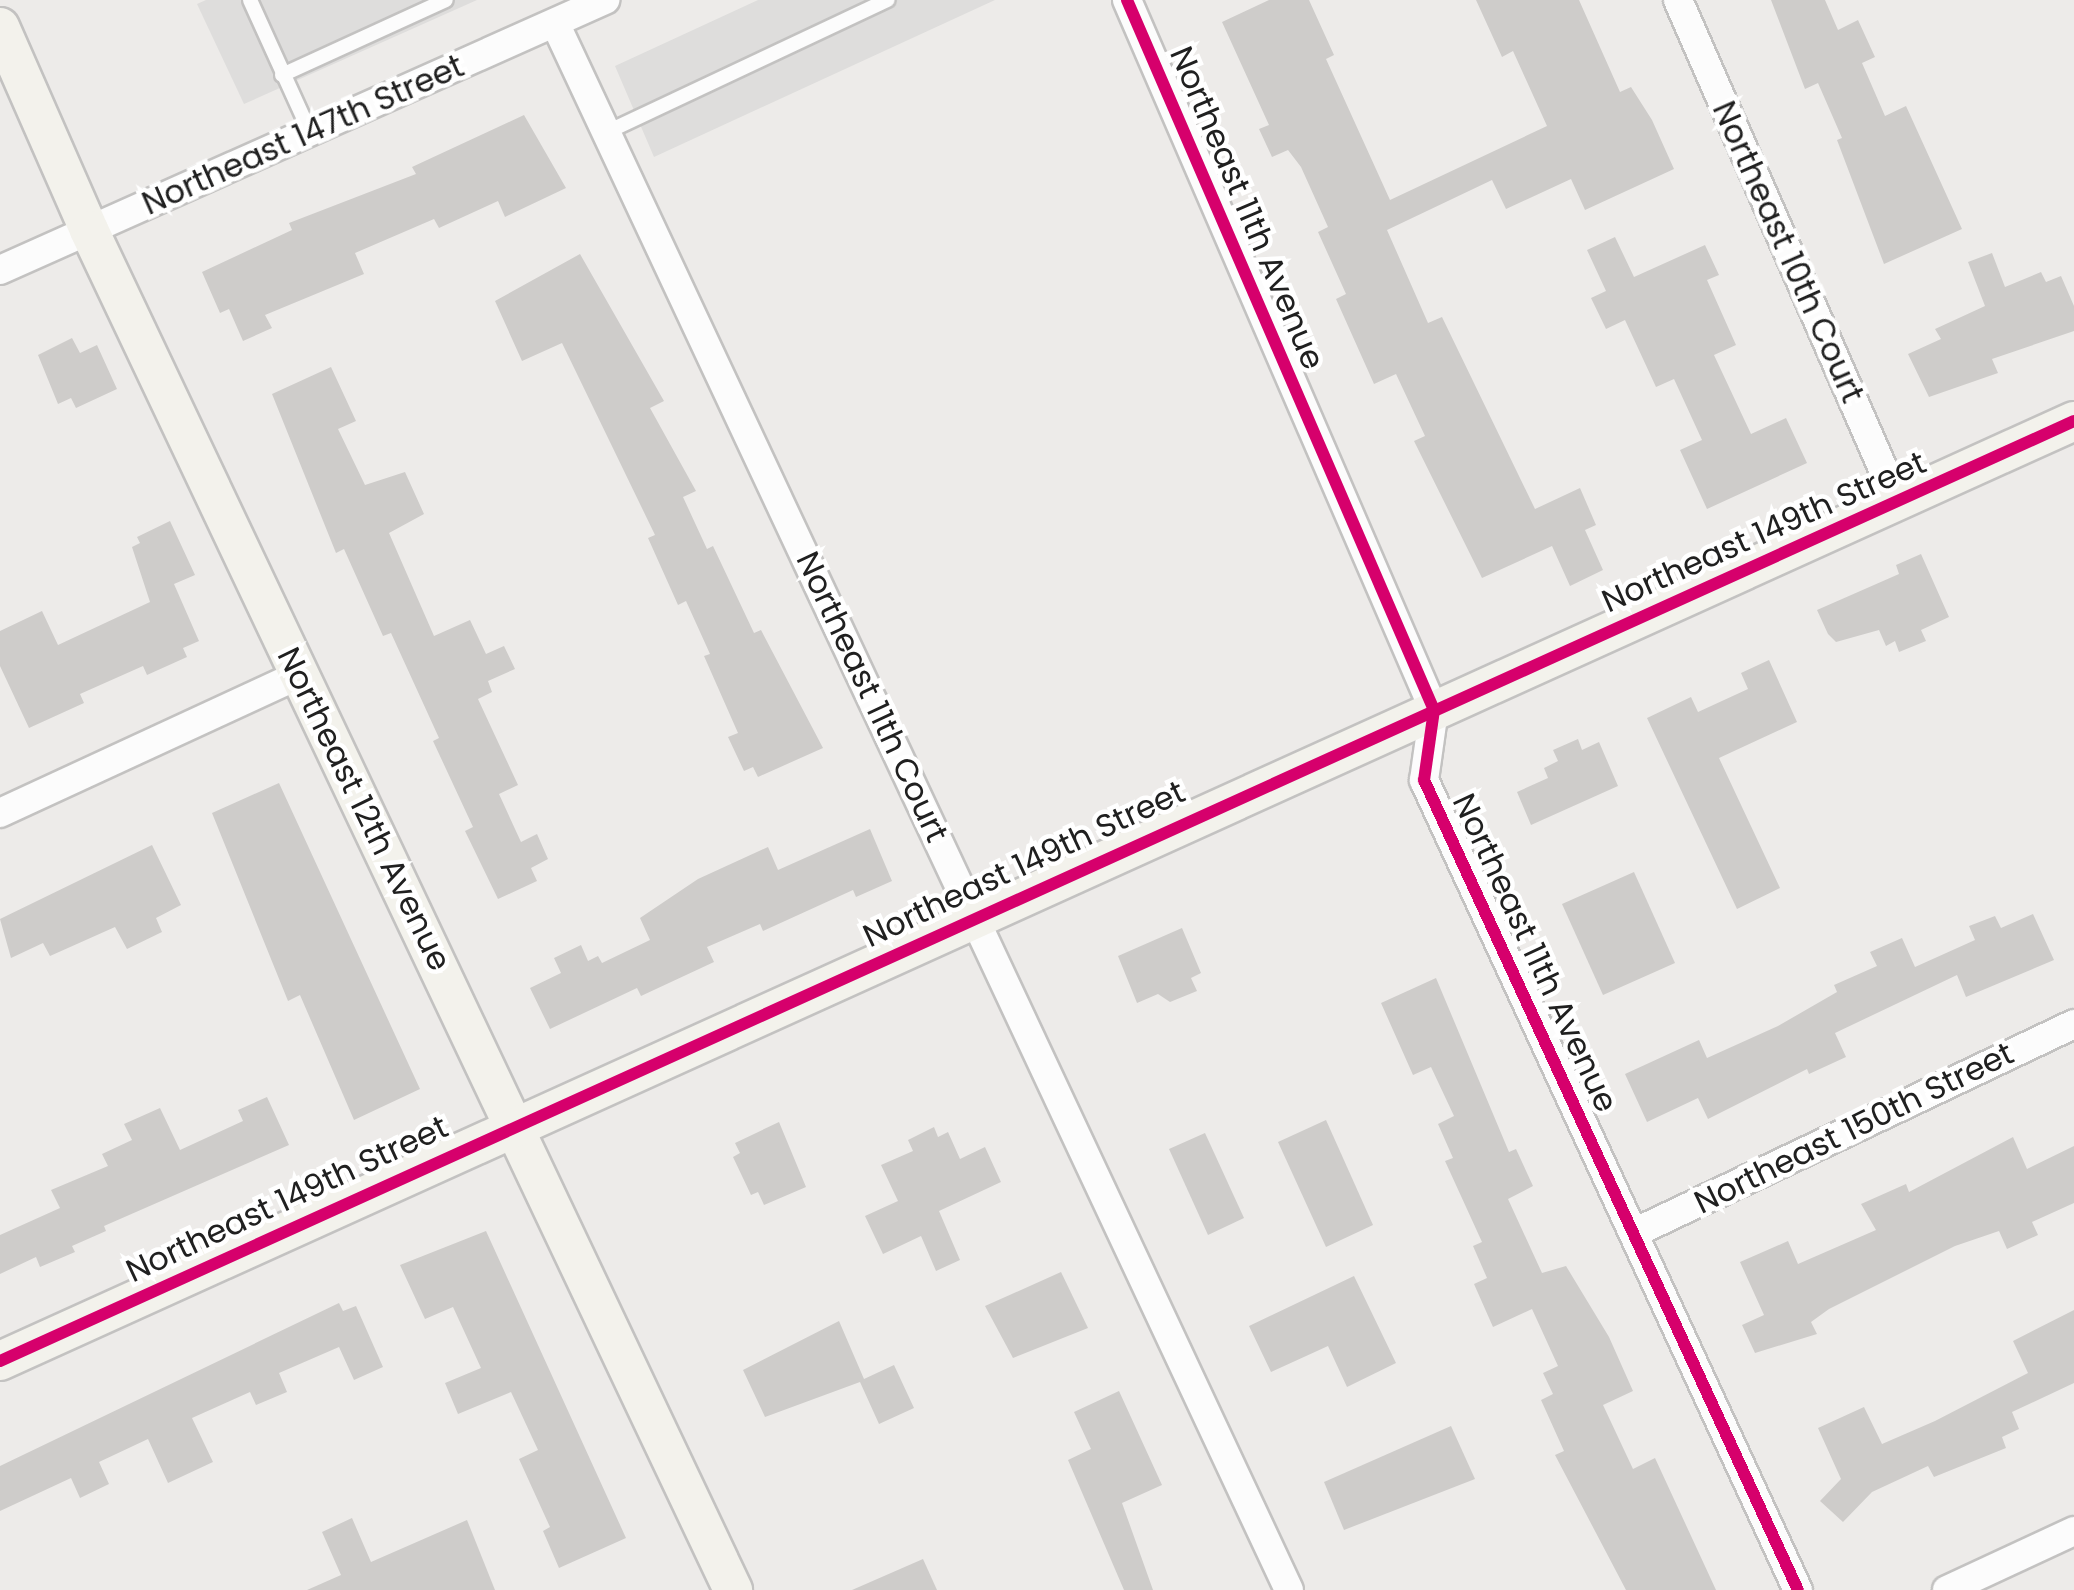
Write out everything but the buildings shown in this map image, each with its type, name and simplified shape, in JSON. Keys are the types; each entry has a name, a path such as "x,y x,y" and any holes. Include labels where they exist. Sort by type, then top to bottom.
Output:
{"street":[{"name":"Northeast 147th Street","path":"0,270 605,0"},
{"name":"Northeast 11th Avenue","path":"1127,0 1434,710 1424,780 1798,1590"},
{"name":"Northeast 10th Court","path":"1678,0 1898,503"},
{"name":"Northeast 11th Court","path":"556,23 1289,1590"},
{"name":"Northeast 12th Avenue","path":"0,27 89,230 298,675 516,1124 722,1587"},
{"name":"Northeast 149th Street","path":"0,1361 2074,421"},
{"path":"0,813 298,675"},
{"name":"Northeast 150th Street","path":"1634,1234 2074,1024"},
{"path":"1948,1590 2074,1531"}],"lane":[{"path":"250,0 310,132"},
{"path":"282,75 446,0"},
{"path":"606,132 888,0"}],"shaded area":[{"path":"206,0 477,0 244,104 197,4"},
{"path":"758,0 995,0 654,157 615,66"}],"cycle path":[{"path":"1127,0 1434,710 1424,780 1798,1590"},
{"path":"0,1361 2074,421"}]}
